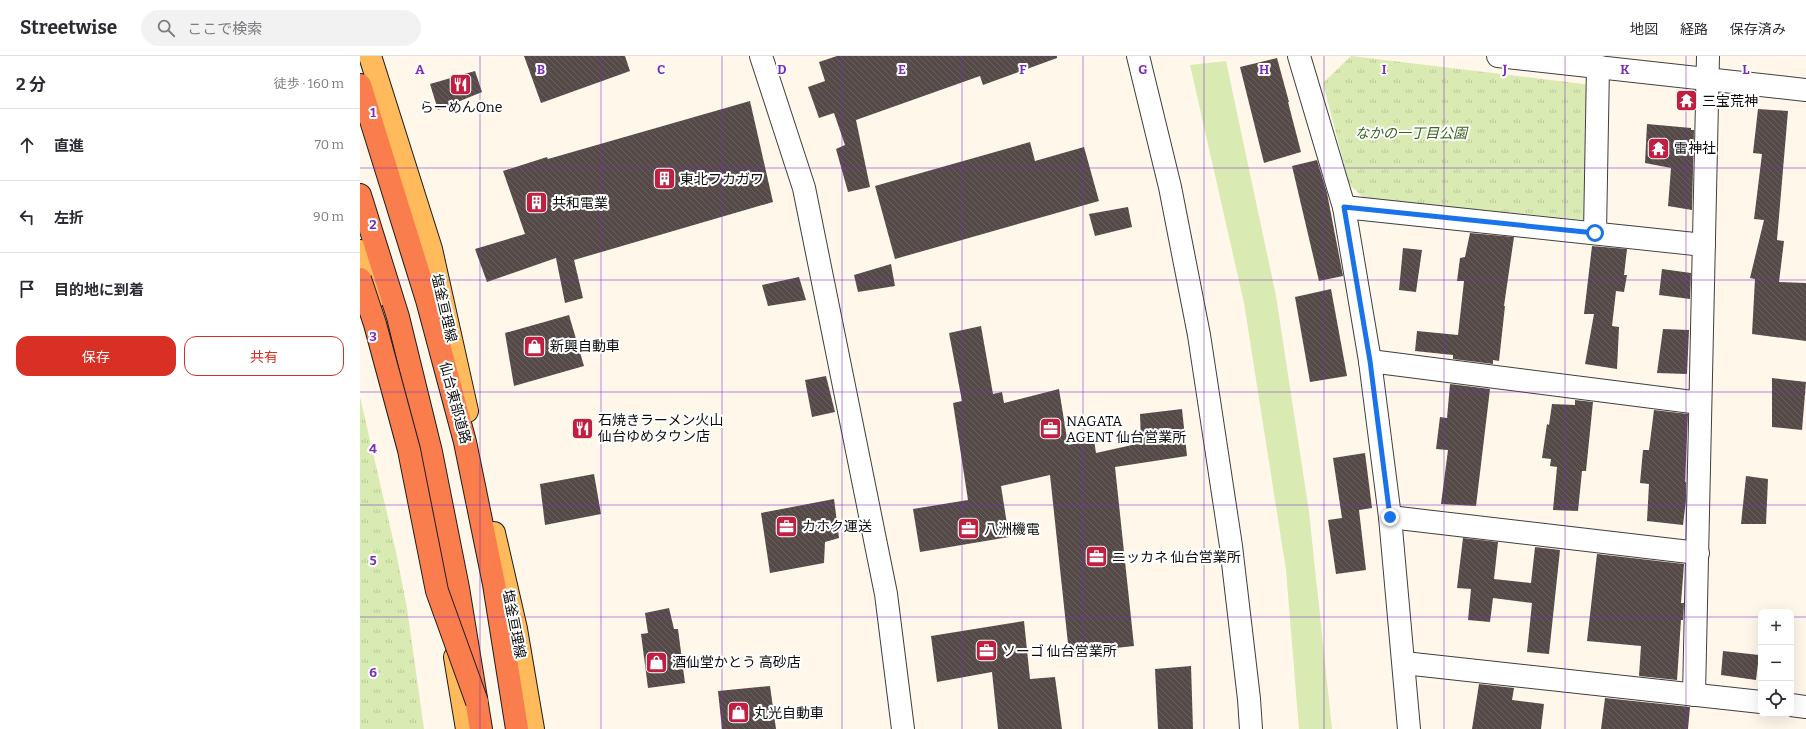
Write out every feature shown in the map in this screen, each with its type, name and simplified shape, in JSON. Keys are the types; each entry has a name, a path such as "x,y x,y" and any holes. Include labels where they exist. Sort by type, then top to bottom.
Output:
{"highway":[{"name":"仙台東部道路","path":"360,86 427,300 465,442 494,584 517,729"},
{"path":"360,195 398,317 431,452 458,588 481,729"},
{"path":"360,279 409,450 437,591 477,702"}],"main road":[{"name":"塩釜亘理線","path":"370,56 431,249 516,629 532,729"},
{"path":"360,251 424,474 467,729"}],"street":[{"path":"761,56 804,188 886,594 903,729"},
{"path":"1138,56 1170,187 1199,335 1230,546 1249,699 1250,729"},
{"path":"1300,56 1344,207 1370,361 1390,517 1409,729"},
{"path":"1498,56 1806,90"},
{"path":"1694,695 1708,56"},
{"path":"1595,233 1598,66"},
{"path":"1344,207 1704,245"},
{"path":"1370,361 1700,403"},
{"path":"1390,517 1698,553"},
{"path":"1404,663 1758,702"},
{"path":"1794,705 1806,707"}],"green space":[{"name":"なかの一丁目公園","path":"1351,56 1592,85 1586,220 1365,199 1349,184 1323,83"},
{"path":"1226,61 1276,296 1309,512 1332,729 1299,729 1286,570 1244,303 1190,65"},
{"path":"360,397 396,552 407,608 424,729 360,729"}],"building":[{"path":"524,56 625,56 630,71 541,103"},
{"path":"837,56 1057,56 1057,58 983,85 980,76 856,120 870,187 848,192 836,149 845,145 834,113 819,118 808,87 825,81 819,62"},
{"path":"1277,58 1301,152 1264,163 1240,67"},
{"path":"475,71 482,92 438,110 430,84"},
{"name":"東北フカガワ","path":"750,101 773,202 574,260 583,298 565,303 556,258 487,282 475,249 525,234 503,171 547,157 548,159"},
{"path":"1758,109 1788,111 1777,240 1784,241 1779,282 1806,283 1806,341 1752,334 1755,279 1750,278 1764,220 1754,219 1762,154 1753,153"},
{"path":"1647,124 1691,128 1691,130 1694,130 1692,210 1668,206 1671,168 1645,163"},
{"path":"1030,142 1035,161 1084,147 1099,201 895,259 875,186"},
{"path":"1317,160 1327,193 1343,276 1319,281 1292,166"},
{"path":"1128,207 1132,227 1095,236 1089,214"},
{"path":"1470,233 1514,237 1504,306 1499,361 1493,360 1493,364 1453,359 1453,355 1415,351 1417,331 1458,335 1464,281 1457,281 1460,258 1465,257"},
{"path":"1592,246 1627,249 1624,275 1627,275 1624,292 1616,291 1612,326 1619,327 1617,369 1585,364 1594,314 1584,314"},
{"path":"1403,248 1422,250 1416,292 1399,290"},
{"path":"891,264 895,286 858,292 854,275"},
{"path":"1662,269 1691,273 1690,299 1659,295"},
{"path":"799,277 806,300 768,306 762,285"},
{"path":"1331,289 1347,376 1310,382 1295,297"},
{"path":"569,315 584,366 514,386 505,333"},
{"path":"981,326 993,394 1002,392 1004,403 1059,389 1068,445 1094,440 1096,453 1141,443 1140,414 1182,409 1187,456 1115,467 1134,646 1069,653 1050,475 1001,486 1009,537 920,552 913,509 968,500 953,403 962,401 949,333"},
{"path":"1663,329 1689,330 1687,374 1657,373"},
{"path":"826,376 835,412 812,417 805,380"},
{"path":"1772,378 1806,382 1802,430 1772,427"},
{"path":"1450,384 1490,389 1476,506 1441,504 1448,450 1436,449 1440,417 1447,418"},
{"path":"1575,400 1593,402 1586,471 1582,471 1578,511 1553,510 1557,467 1550,466 1551,459 1542,458 1547,424 1549,425 1552,404 1575,405"},
{"path":"1654,410 1688,414 1685,482 1686,500 1683,525 1647,521 1649,484 1640,483 1643,450 1649,450"},
{"path":"1365,453 1372,508 1359,510 1366,570 1336,574 1328,520 1342,518 1333,458"},
{"path":"594,474 601,514 545,525 540,484"},
{"path":"1746,476 1768,479 1766,524 1741,524"},
{"path":"834,499 839,538 825,542 824,563 770,573 761,513"},
{"path":"1463,538 1498,542 1494,579 1531,583 1535,547 1560,550 1549,654 1527,652 1532,603 1493,598 1490,622 1468,620 1471,589 1457,588"},
{"path":"1597,554 1684,564 1681,603 1684,603 1683,620 1681,620 1677,680 1639,676 1641,646 1587,641"},
{"path":"669,608 674,629 678,629 685,683 648,688 641,634 648,633 645,613"},
{"path":"1024,621 1030,679 1055,677 1062,729 998,729 992,672 937,682 931,636"},
{"path":"1723,651 1758,655 1756,680 1721,675"},
{"path":"1191,666 1193,729 1158,729 1155,669"},
{"path":"1479,684 1514,688 1512,700 1544,704 1541,729 1472,729"},
{"path":"770,686 776,729 722,729 718,691"},
{"path":"1605,698 1690,707 1688,729 1601,729"}],"place":[{"name":"らーめんOne","path":"461,85"},
{"name":"三宝荒神","path":"1686,101"},
{"name":"雷神社","path":"1659,148"},
{"name":"東北フカガワ","path":"665,179"},
{"name":"共和電業","path":"537,203"},
{"name":"新興自動車","path":"534,346"},
{"name":"石焼きラーメン火山 仙台ゆめタウン店","path":"582,428"},
{"name":"NAGATA AGENT 仙台営業所","path":"1050,429"},
{"name":"カホク運送","path":"787,526"},
{"name":"八洲機電","path":"969,529"},
{"name":"ニッカネ 仙台営業所","path":"1097,557"},
{"name":"ソーゴ 仙台営業所","path":"986,651"},
{"name":"酒仙堂かとう 高砂店","path":"657,662"},
{"name":"丸光自動車","path":"739,713"}],"route":[{"path":"1390,517 1370,361 1344,207 1595,233"}]}
